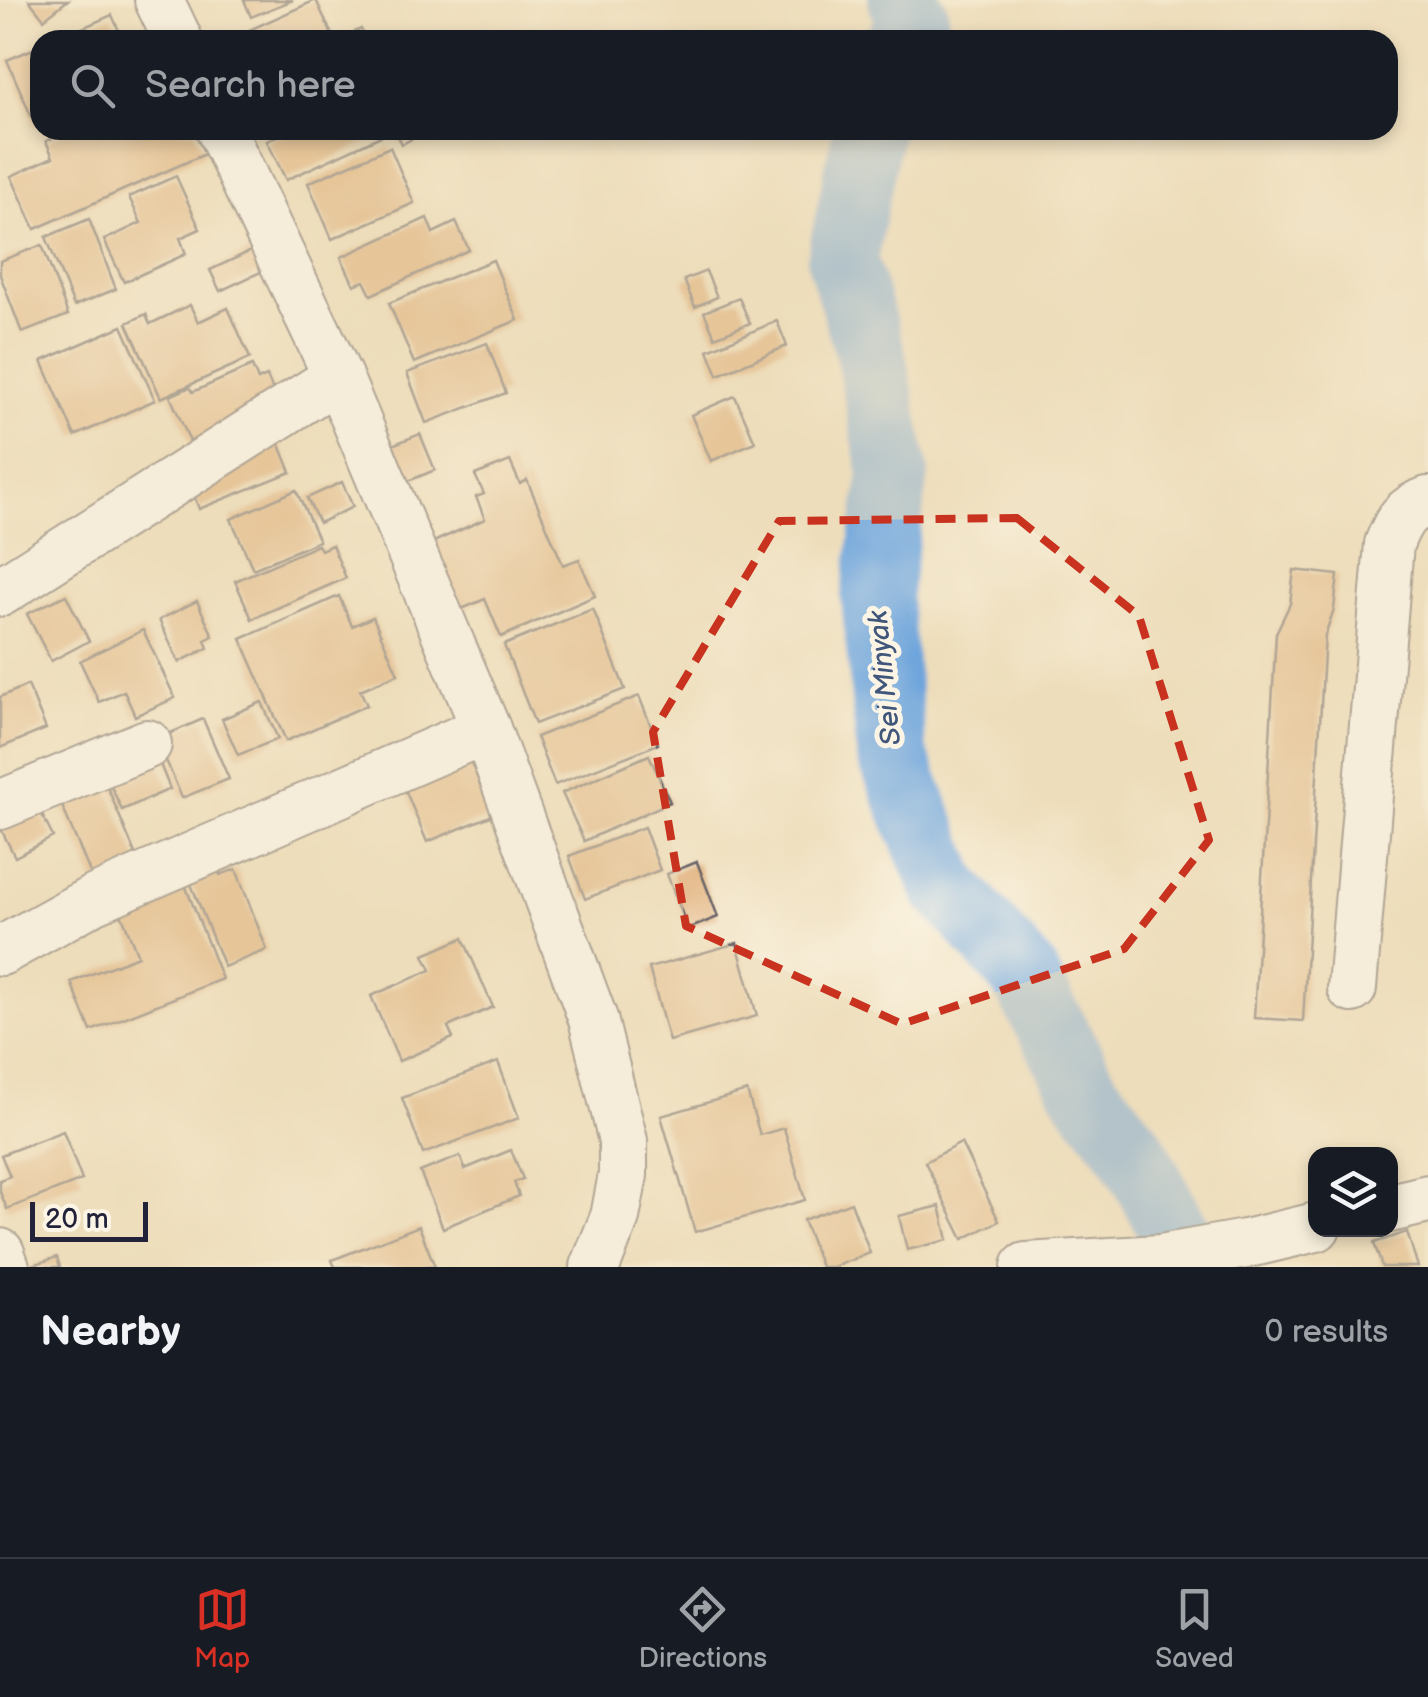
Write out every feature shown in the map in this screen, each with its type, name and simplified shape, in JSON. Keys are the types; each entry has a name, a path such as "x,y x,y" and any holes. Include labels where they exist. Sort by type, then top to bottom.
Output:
{"street":[{"path":"159,0 173,30"},
{"path":"225,140 338,377 486,729 592,1019 623,1141 623,1175 615,1218 594,1267"},
{"path":"0,592 338,377"},
{"path":"1352,988 1390,544 1396,526 1411,506 1428,500"},
{"path":"1,951 93,900 486,729"},
{"path":"0,806 147,744"},
{"path":"0,941 0,975"},
{"path":"1398,1206 1428,1199"},
{"path":"1026,1267 1162,1259 1308,1229"},
{"path":"0,1253 5,1267"}],"highlighted area":[{"path":"1017,518 1139,616 1209,840 1124,949 902,1024 686,926 653,732 779,521"}],"building":[{"path":"29,0 68,0 44,19"},
{"path":"244,0 293,0 251,17"},
{"path":"316,0 330,30 249,30"},
{"path":"112,15 119,30 78,30"},
{"path":"30,50 30,113 7,60"},
{"path":"199,140 205,154 35,229 11,176 53,157 46,141"},
{"path":"269,140 372,140 286,180"},
{"path":"390,147 414,203 332,239 308,183"},
{"path":"176,176 200,229 180,238 186,254 124,282 104,240 141,223 129,197"},
{"path":"427,218 433,233 456,222 469,250 371,295 364,281 354,285 341,257"},
{"path":"89,219 116,289 74,306 46,237"},
{"path":"42,245 68,315 22,333 0,275 0,261"},
{"path":"253,250 263,271 220,291 210,270"},
{"path":"493,260 518,320 414,363 389,303"},
{"path":"706,271 717,297 695,307 684,280"},
{"path":"739,298 750,323 715,337 704,312"},
{"path":"190,305 198,322 228,308 250,358 161,398 127,323 146,314 150,324"},
{"path":"777,321 787,346 718,375 708,350"},
{"path":"122,326 155,400 75,436 42,361"},
{"path":"487,343 506,393 426,423 407,373"},
{"path":"252,366 258,380 267,376 277,400 195,453 170,396 190,387 193,392"},
{"path":"735,396 755,442 711,461 691,415"},
{"path":"420,434 435,470 401,484 387,447"},
{"path":"278,440 291,472 199,509 187,476"},
{"path":"510,461 520,484 527,480 563,565 579,559 595,596 501,637 485,599 457,611 429,544 485,519 476,497 484,494 475,475"},
{"path":"342,482 353,507 319,523 307,498"},
{"path":"296,490 319,541 253,569 231,519"},
{"path":"318,545 321,550 332,545 346,578 252,619 235,581"},
{"path":"1294,570 1338,575 1334,609 1325,635 1303,1021 1254,1018 1276,633 1290,604"},
{"path":"66,595 89,641 51,661 27,614"},
{"path":"339,596 352,626 373,617 398,674 360,690 367,705 286,741 241,639"},
{"path":"197,601 213,636 205,640 208,648 179,662 159,620"},
{"path":"593,609 625,689 535,724 504,645"},
{"path":"143,630 175,698 135,716 124,691 99,702 80,661"},
{"path":"28,685 46,729 0,748 0,697"},
{"path":"639,696 658,744 555,785 536,737"},
{"path":"262,702 278,739 238,755 222,719"},
{"path":"203,719 229,779 182,798 157,739"},
{"path":"465,748 493,815 427,842 399,775"},
{"path":"156,754 170,789 122,810 106,775"},
{"path":"649,755 670,802 584,841 562,793"},
{"path":"105,781 139,863 94,882 60,801"},
{"path":"33,797 53,837 15,857 0,827"},
{"path":"644,827 660,870 585,899 569,856"},
{"path":"697,862 718,917 688,929 667,874"},
{"path":"215,863 220,875 236,869 267,950 224,967 187,874"},
{"path":"180,872 222,979 91,1031 71,982 138,956 115,898"},
{"path":"463,938 493,1007 448,1027 453,1038 399,1061 371,996 431,970 424,955"},
{"path":"737,943 757,1016 669,1041 649,968"},
{"path":"498,1062 519,1118 423,1154 402,1098"},
{"path":"747,1091 760,1135 784,1128 805,1200 695,1232 661,1116"},
{"path":"63,1131 82,1180 7,1209 0,1180 10,1176 1,1155"},
{"path":"961,1143 999,1221 963,1239 925,1162"},
{"path":"511,1150 523,1179 514,1182 519,1196 443,1228 420,1172 460,1156 465,1169"},
{"path":"851,1202 870,1253 833,1267 821,1267 803,1220"},
{"path":"940,1206 948,1240 907,1250 899,1216"},
{"path":"419,1226 435,1267 335,1267 332,1260"},
{"path":"1407,1232 1418,1267 1382,1267 1374,1243"},
{"path":"57,1257 60,1267 30,1267 30,1266"}],"waterway":[{"name":"Sei Minyak","path":"903,0 914,17 907,30"},
{"name":"Sei Minyak","path":"866,140 842,259 870,352 894,473 876,597 892,755 946,887 1022,972 1087,1094 1131,1149 1174,1230 1202,1267"}]}
